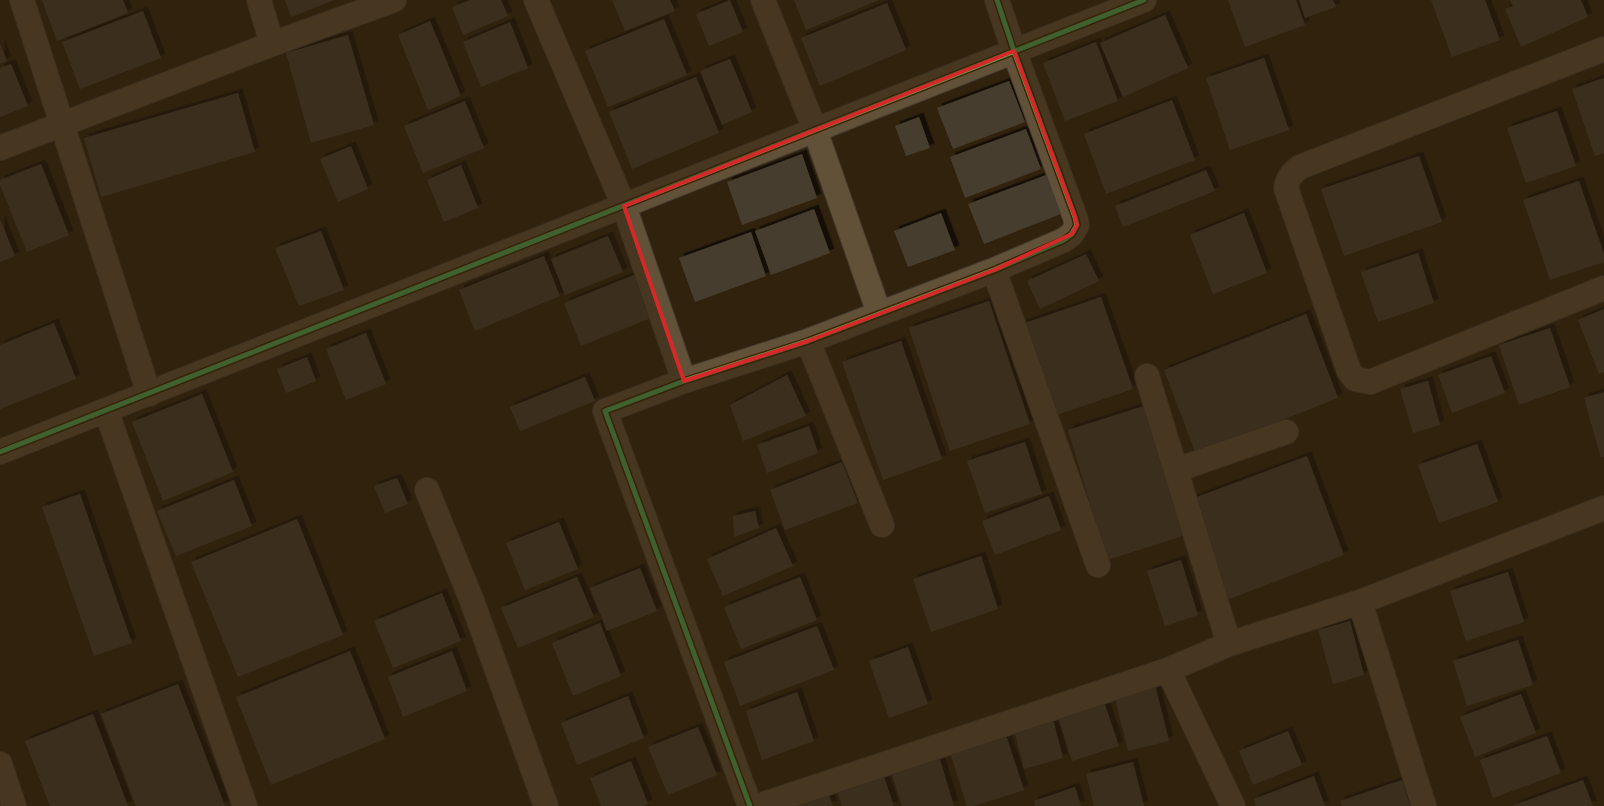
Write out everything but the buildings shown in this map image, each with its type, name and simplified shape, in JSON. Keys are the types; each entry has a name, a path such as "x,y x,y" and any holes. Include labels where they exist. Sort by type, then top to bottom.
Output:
{"street":[{"path":"22,0 149,394"},
{"path":"258,0 272,44"},
{"path":"0,148 272,44 394,0"},
{"path":"536,0 624,206 684,381"},
{"path":"763,0 815,130 879,313"},
{"path":"750,806 605,411 684,381 808,341 994,270 1064,240 1072,234 1077,225 1014,52 998,0"},
{"path":"0,452 1144,0"},
{"path":"1604,49 1300,167 1292,172 1286,188 1349,371 1356,379 1370,382 1604,288"},
{"path":"994,270 1098,565"},
{"path":"808,341 882,525"},
{"path":"1147,376 1229,644"},
{"path":"106,410 245,806"},
{"path":"1176,470 1286,432"},
{"path":"427,490 472,601 546,806"},
{"path":"758,806 1168,670 1229,644 1360,602 1604,508"},
{"path":"1360,602 1424,806"},
{"path":"1168,670 1233,806"},
{"path":"0,764 14,806"}],"highlighted area":[{"path":"1014,51 1075,217 1077,225 1072,234 994,270 808,341 684,381 624,206"}],"cycle path":[{"path":"750,806 605,411 684,381 808,341 994,270 1064,240 1072,234 1077,225 1075,217 997,0"},
{"path":"0,452 1144,0"}]}
